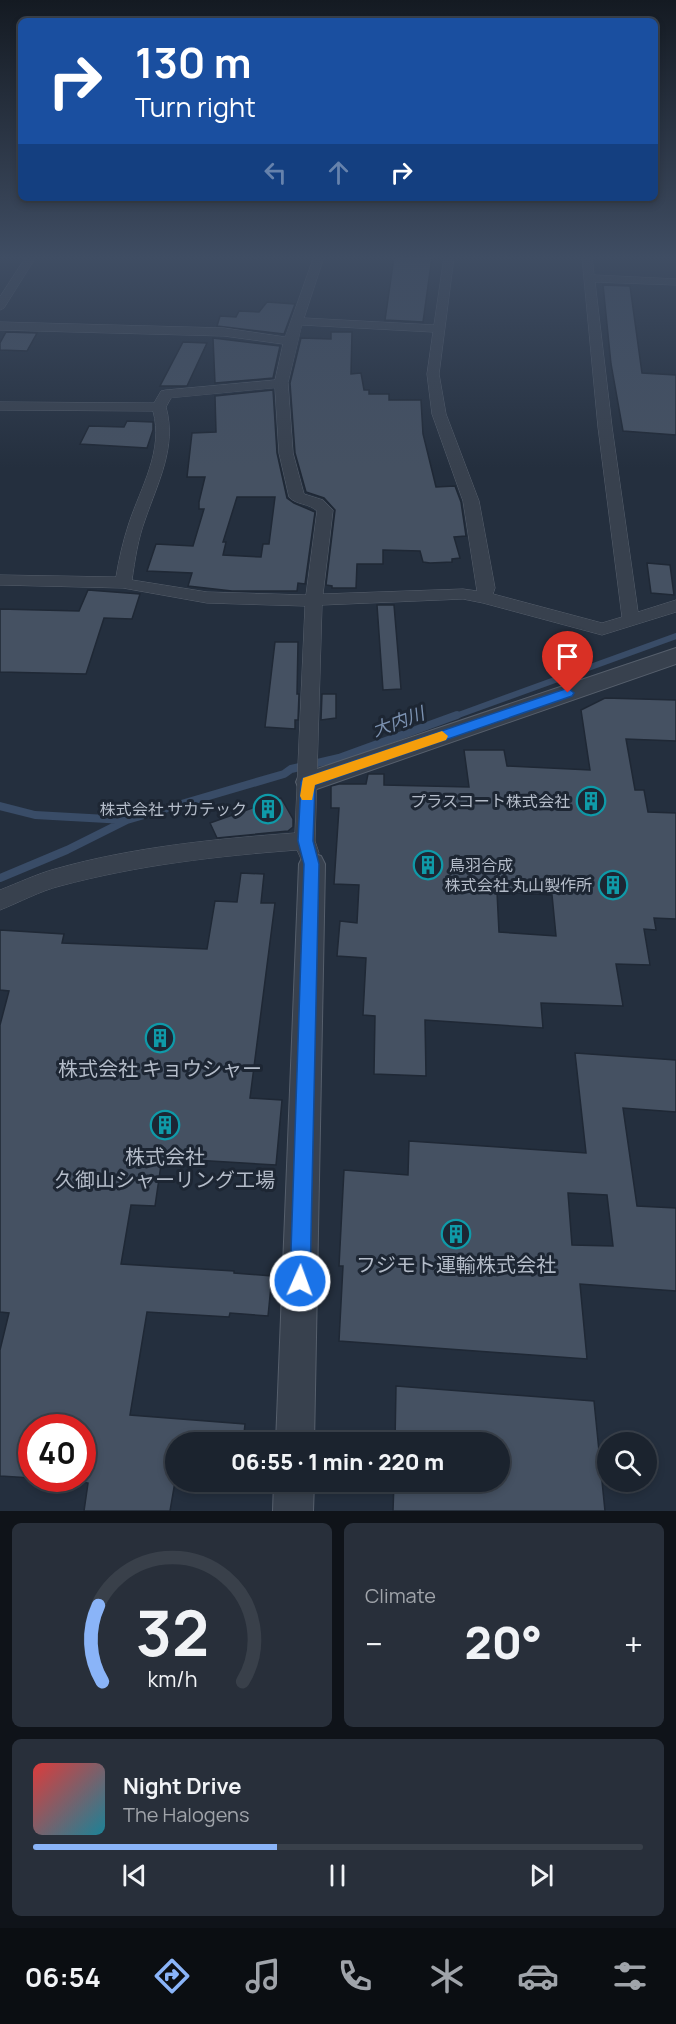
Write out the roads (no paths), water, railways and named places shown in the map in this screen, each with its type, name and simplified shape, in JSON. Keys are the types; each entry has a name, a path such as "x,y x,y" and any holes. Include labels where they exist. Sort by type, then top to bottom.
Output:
{"street":[{"path":"56,328 224,332 290,341"},
{"path":"295,328 290,341 281,384 286,453 297,497 318,503 325,510 314,600 308,739 309,853 295,1432"},
{"path":"412,328 438,329 433,374 438,414 471,501 487,588 483,597"},
{"path":"594,328 631,620"},
{"path":"123,583 132,537 162,448 166,429 159,407 166,394 281,384"},
{"path":"0,406 159,407"},
{"path":"0,580 123,583 163,593 210,599 314,600 463,594 483,597 602,629 676,606"},
{"path":"307,778 676,656"},
{"path":"0,900 55,878 111,865 209,848 309,853"},
{"path":"293,1511 294,1492"}],"waterway":[{"name":"大内川","path":"453,717 676,636"},
{"name":"大内川","path":"0,878 67,850 127,820 284,774 291,769 339,758 457,715"},
{"path":"0,806 35,815 125,820"}],"place":[{"name":"プラスコート株式会社","path":"591,801"},
{"name":"株式会社 サカテック","path":"268,809"},
{"name":"鳥羽合成","path":"428,865"},
{"name":"株式会社 丸山製作所","path":"613,885"},
{"name":"株式会社 キョウシャー","path":"160,1038"},
{"name":"株式会社 久御山シャーリング工場","path":"165,1125"},
{"name":"フジモト運輸株式会社","path":"456,1234"}]}
